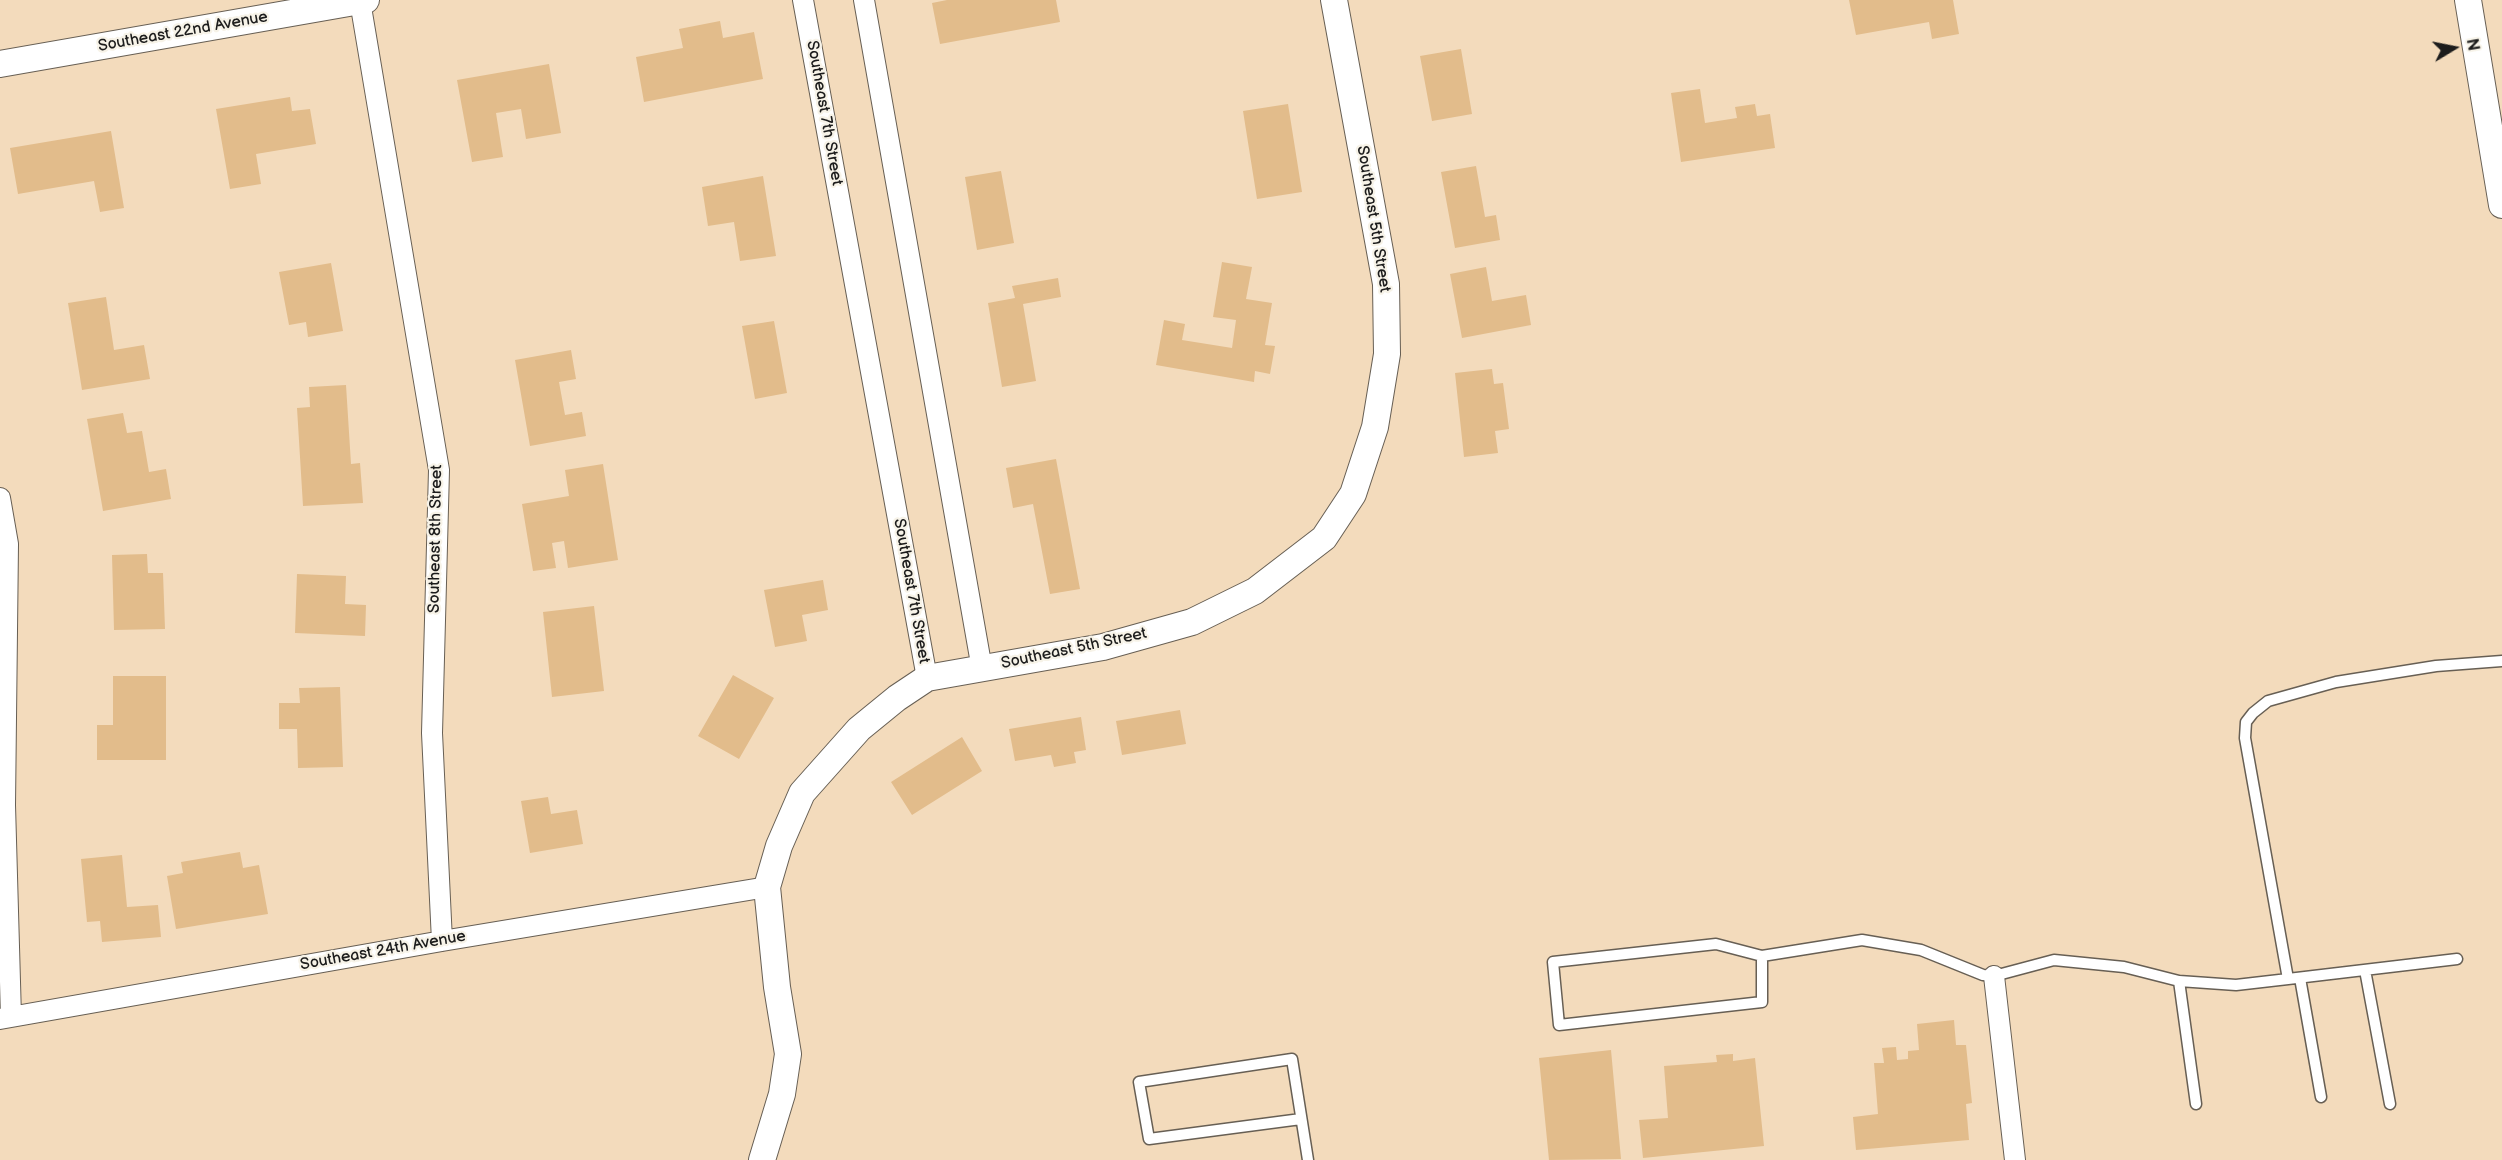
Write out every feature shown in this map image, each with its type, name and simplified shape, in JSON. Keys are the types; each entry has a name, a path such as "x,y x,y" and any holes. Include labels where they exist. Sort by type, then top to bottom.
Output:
{"street":[{"name":"Southeast 22nd Avenue","path":"0,64 362,0"},
{"name":"Southeast 8th Street","path":"362,0 439,471 432,733 442,941"},
{"name":"Southeast 7th Street","path":"762,1160 782,1094 788,1054 777,987 767,887 779,846 802,793 859,729 897,698 927,678 803,0"},
{"path":"864,0 982,669"},
{"name":"Southeast 5th Street","path":"927,678 1103,647 1192,622 1256,591 1324,538 1353,494 1375,428 1387,354 1386,284 1334,0"},
{"path":"2468,0 2502,205"},
{"path":"0,498 8,544 5,1018"},
{"name":"Southeast 24th Avenue","path":"5,1018 442,941 767,887"},
{"path":"1994,976 2015,1160"}],"lane":[{"path":"2288,979 2248,759 2245,738 2246,722 2268,701 2336,682 2436,666 2502,661"},
{"path":"1762,956 1762,1002 1559,1026 1552,962 1716,944 1762,956 1862,940 1921,950 1983,975 1994,976 2054,960 2124,967 2179,981 2236,985 2457,959"},
{"path":"2365,970 2390,1104"},
{"path":"2300,978 2321,1096"},
{"path":"2179,981 2196,1104"},
{"path":"1302,1119 1149,1140 1139,1082 1292,1059 1302,1119 1308,1160"}],"building":[{"path":"947,0 1056,0 1060,22 940,44 932,3"},
{"path":"1849,0 1953,0 1959,34 1932,39 1929,22 1856,35"},
{"path":"720,21 723,38 754,32 763,79 644,102 636,57 683,48 679,29"},
{"path":"1461,49 1472,114 1432,121 1420,56"},
{"path":"549,64 561,133 526,139 521,109 496,113 503,157 472,162 457,80"},
{"path":"1700,89 1705,123 1737,118 1735,107 1755,104 1757,116 1770,114 1775,148 1681,162 1671,93"},
{"path":"290,97 292,111 310,109 316,144 256,154 261,184 230,189 216,109"},
{"path":"1288,104 1302,192 1257,199 1243,111"},
{"path":"111,131 124,208 100,212 94,181 18,194 10,148"},
{"path":"1476,166 1485,217 1496,215 1500,240 1455,248 1441,172"},
{"path":"1001,171 1014,243 977,250 965,177"},
{"path":"763,176 776,256 740,261 734,222 708,226 702,187"},
{"path":"1222,262 1252,267 1246,299 1272,303 1265,345 1275,346 1270,374 1255,371 1254,382 1156,365 1164,320 1185,324 1182,340 1232,348 1236,320 1213,317"},
{"path":"331,263 343,331 308,337 306,322 289,325 279,272"},
{"path":"1486,267 1492,301 1526,295 1531,325 1462,338 1450,274"},
{"path":"1058,278 1061,297 1023,304 1036,381 1002,387 988,303 1015,298 1012,286"},
{"path":"106,297 114,350 144,345 150,379 82,390 68,303"},
{"path":"774,321 787,393 755,399 742,326"},
{"path":"571,350 576,379 559,382 565,415 582,412 586,436 530,446 515,360"},
{"path":"1492,369 1494,384 1503,383 1509,429 1495,431 1498,453 1464,457 1455,373"},
{"path":"346,385 351,464 360,463 363,503 303,506 297,408 310,407 309,387"},
{"path":"123,413 127,433 142,431 149,472 166,469 171,499 103,511 87,419"},
{"path":"1056,459 1080,589 1050,594 1033,504 1013,508 1006,468"},
{"path":"603,464 618,560 568,568 564,541 552,543 556,568 533,571 522,504 569,496 565,470"},
{"path":"147,554 148,573 163,573 165,629 114,630 112,555"},
{"path":"297,574 346,576 345,604 366,605 365,636 295,633"},
{"path":"823,580 828,610 802,615 807,641 775,647 764,590"},
{"path":"594,606 604,691 552,697 543,612"},
{"path":"733,675 774,698 739,759 698,736"},
{"path":"113,676 166,676 166,760 97,760 97,725 113,725"},
{"path":"340,687 343,767 298,768 297,729 279,729 279,703 300,703 299,688"},
{"path":"1180,710 1186,744 1122,755 1116,721"},
{"path":"1081,717 1086,750 1074,752 1076,763 1054,767 1051,755 1015,761 1009,729"},
{"path":"962,737 982,771 912,815 891,782"},
{"path":"548,797 551,814 577,810 583,844 530,853 521,801"},
{"path":"240,852 243,868 259,865 268,914 176,929 167,876 183,873 181,862"},
{"path":"122,855 127,907 158,905 161,937 102,942 100,921 87,922 81,859"},
{"path":"1954,1020 1956,1045 1966,1045 1972,1103 1966,1104 1969,1140 1856,1150 1853,1117 1878,1114 1874,1063 1884,1063 1882,1048 1896,1047 1897,1060 1908,1059 1908,1051 1919,1050 1917,1024"},
{"path":"1611,1050 1621,1159 1549,1160 1539,1058"},
{"path":"1733,1054 1733,1061 1755,1058 1764,1146 1643,1158 1639,1120 1668,1118 1664,1066 1717,1062 1716,1055"}]}
